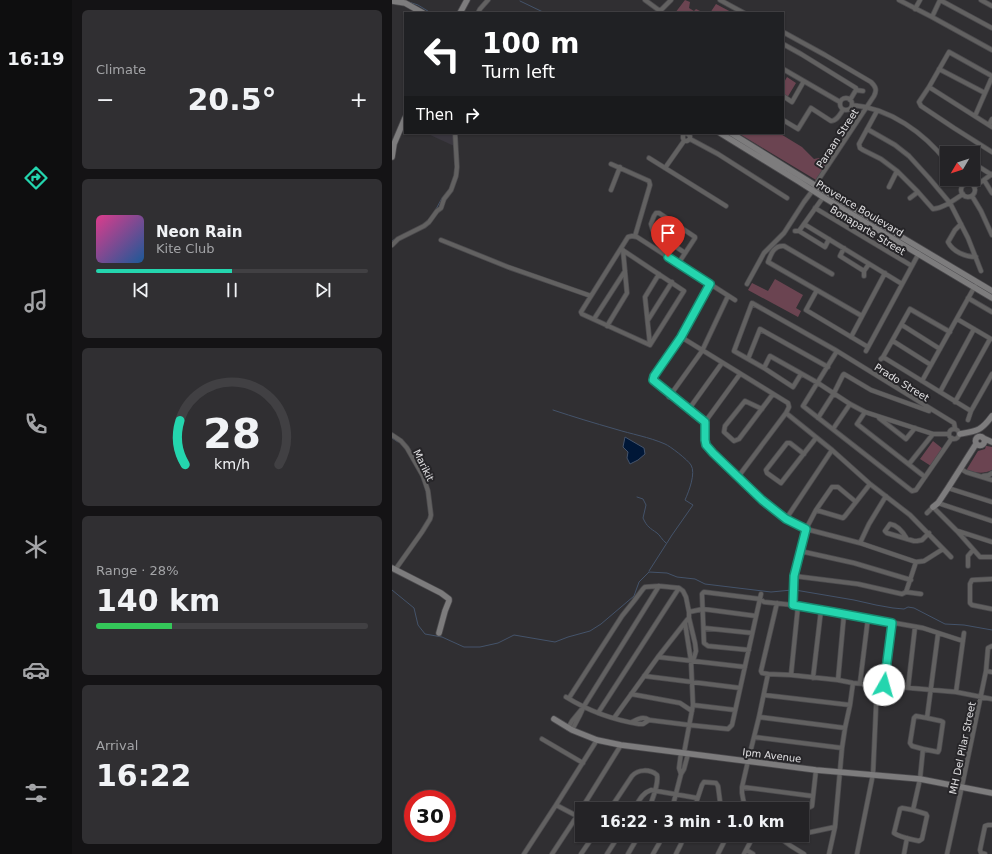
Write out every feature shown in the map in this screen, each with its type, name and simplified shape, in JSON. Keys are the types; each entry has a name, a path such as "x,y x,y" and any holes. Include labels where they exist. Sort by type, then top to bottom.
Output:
{"street":[{"path":"461,12 467,0"},
{"path":"478,12 488,0"},
{"path":"645,0 660,11 671,0"},
{"path":"720,0 742,12"},
{"path":"899,0 906,2 992,50"},
{"path":"915,8 920,0"},
{"path":"932,17 940,0 992,28"},
{"path":"981,0 992,6"},
{"path":"392,1 405,3 421,12"},
{"name":"Paraan Street","path":"747,284 764,253 784,233 875,93 875,87 871,82 784,33"},
{"path":"784,45 856,88 856,90 863,91"},
{"path":"975,116 992,76 949,52 919,102 954,128 992,152"},
{"path":"939,69 985,93"},
{"path":"784,70 840,102 840,106 843,110"},
{"path":"784,97 792,102 804,81"},
{"path":"929,87 990,126 992,119"},
{"path":"850,100 856,90"},
{"path":"840,102 844,99 850,100"},
{"path":"850,100 852,105"},
{"path":"852,105 888,111 912,128 940,153"},
{"path":"795,134 809,107 831,121 834,121 843,110 850,109 852,105"},
{"path":"877,110 859,144 860,148 882,159 897,171 933,209 950,203 963,194"},
{"path":"392,157 393,144 404,120"},
{"path":"784,121 798,129"},
{"path":"867,129 895,144 930,178 950,203 961,224 981,271"},
{"path":"392,245 398,240 424,226 441,208 444,199 451,190 456,176 457,167 455,134"},
{"path":"684,141 682,138 684,134 689,135 690,139 718,154 786,198"},
{"name":"Provence Boulevard","path":"722,134 919,251 976,284 992,291"},
{"name":"Provence Boulevard","path":"733,134 814,188"},
{"path":"665,168 684,141 690,139"},
{"path":"649,158 726,206"},
{"path":"612,164 649,180 650,183 635,236"},
{"path":"972,196 975,192 974,187 992,175 980,167"},
{"path":"611,190 620,168"},
{"path":"889,188 897,171"},
{"path":"984,180 992,193"},
{"path":"963,194 962,190 964,186"},
{"path":"910,198 918,192"},
{"path":"825,194 804,224 797,231 824,249 829,239"},
{"path":"963,194 966,197 972,196"},
{"path":"972,196 992,234"},
{"name":"Bonaparte Street","path":"815,208 912,266"},
{"path":"678,264 695,238 695,236 660,213 656,213 651,224 653,231 685,253"},
{"path":"804,224 902,284"},
{"path":"961,224 955,230 948,242 951,248 960,253 969,257 976,257"},
{"path":"650,345 607,326 581,312 622,250 628,238 635,236 735,300"},
{"path":"441,240 508,267 591,296"},
{"path":"832,274 781,246 775,248 770,255 768,262 862,316"},
{"path":"844,248 840,256 864,273 869,264"},
{"path":"607,326 628,293 622,250"},
{"path":"622,250 684,290 650,345"},
{"path":"817,290 806,310 851,337 867,349 919,251"},
{"path":"594,319 626,271"},
{"path":"851,337 885,273"},
{"path":"650,345 645,297 659,274"},
{"path":"648,320 672,282"},
{"path":"705,422 670,396 653,380 653,378 681,337 710,284"},
{"path":"922,381 976,284"},
{"name":"Provence Boulevard","path":"976,284 992,298"},
{"path":"670,396 702,351 728,296"},
{"path":"968,298 992,312"},
{"name":"Prado Street","path":"748,359 734,351 752,303 837,351 954,423 955,428"},
{"path":"950,332 910,309 882,358 971,411"},
{"path":"956,402 991,339 957,319"},
{"path":"902,324 940,349"},
{"path":"801,374 793,387 748,359 760,329 828,367"},
{"path":"940,392 974,329"},
{"path":"681,337 788,403 789,407 786,412 738,477"},
{"path":"893,341 931,365"},
{"path":"837,351 803,406 912,491 916,490 925,477 951,436 952,429 955,428 960,434"},
{"path":"764,368 770,356 865,412 933,434 957,438 960,434 979,436 992,442"},
{"path":"689,409 722,363"},
{"path":"740,374 705,422 705,440 706,445 713,453 762,500 786,519 806,529 860,543 916,562 924,561 943,549"},
{"path":"818,418 845,374 872,390 937,413"},
{"path":"968,420 971,411 992,374"},
{"path":"762,409 745,401 725,426 724,432 734,441 739,440 762,409 773,394"},
{"path":"833,429 850,404"},
{"path":"786,412 870,484 910,515 951,557"},
{"path":"865,412 857,424 925,477"},
{"path":"877,416 906,439 915,428"},
{"path":"979,436 983,427 991,419"},
{"path":"909,464 933,434"},
{"name":"Marikit","path":"392,435 401,441 407,448 423,476 428,491 430,515 430,519 422,532 394,569"},
{"path":"927,513 936,505 976,444 980,446 982,445 984,441 979,436"},
{"path":"804,454 790,443 787,443 766,470 767,473 781,484 804,454 816,438"},
{"path":"786,519 832,450"},
{"path":"961,469 992,480"},
{"path":"981,476 992,473"},
{"path":"816,510 843,518 870,484"},
{"path":"791,676 796,606 794,576 806,529 816,510 832,487 838,487 856,502"},
{"path":"948,488 992,502"},
{"path":"860,543 869,524 886,496"},
{"path":"936,505 992,521"},
{"path":"936,505 980,557 992,557"},
{"path":"907,539 902,531 892,524 890,524 885,531 887,534 907,539 917,541 922,540 929,533"},
{"path":"957,531 992,542"},
{"path":"968,566 968,556 973,550"},
{"path":"800,551 854,563 911,580"},
{"path":"906,592 916,562"},
{"path":"394,569 441,593 449,599 439,633"},
{"path":"794,576 858,584 902,594 906,592 921,594"},
{"path":"992,579 972,580 970,584 970,603 972,605 992,610"},
{"path":"570,729 572,721 583,708 659,586"},
{"path":"692,661 696,651 695,643 686,597 683,591 679,588 659,586 643,588 622,616 567,697 583,708 639,724 643,724 649,720 728,729 732,725 761,594"},
{"path":"598,713 679,588"},
{"path":"748,650 706,645 704,643 702,594 704,592 760,599 764,602 821,610 922,628 963,641"},
{"path":"777,603 761,671 762,673 956,692 992,700"},
{"path":"689,612 703,609 756,616"},
{"path":"813,678 821,610"},
{"path":"838,680 844,614"},
{"path":"614,718 658,657 689,618"},
{"path":"860,683 868,618"},
{"path":"674,802 681,774 679,768 684,753 693,705 692,661 685,623"},
{"path":"884,685 892,623"},
{"path":"908,688 914,627"},
{"path":"704,628 752,633"},
{"path":"956,692 964,633"},
{"path":"927,718 938,634"},
{"name":"MH Del Pilar Street","path":"947,854 986,671 988,648 992,646"},
{"path":"658,657 745,667"},
{"path":"986,671 992,672"},
{"path":"744,802 742,787 768,674"},
{"path":"644,676 740,688"},
{"path":"829,854 835,827 842,748 853,683"},
{"path":"857,854 873,774 877,685"},
{"path":"631,694 680,703 692,711"},
{"path":"764,695 850,705"},
{"path":"693,705 735,710"},
{"path":"916,716 927,718 943,722 938,752 912,746 910,743 914,718 916,716"},
{"path":"759,717 845,728"},
{"name":"Ipm Avenue","path":"554,719 570,729 597,740 621,745 816,770 920,778 992,793"},
{"path":"754,737 842,748"},
{"path":"542,739 583,763"},
{"path":"524,854 597,740"},
{"path":"586,802 621,745"},
{"path":"914,810 920,778 923,749"},
{"path":"809,807 812,806 816,770"},
{"path":"615,802 632,776 636,772 640,771 656,773 658,777 651,802"},
{"path":"696,802 704,782 716,783 718,786 720,802"},
{"path":"742,787 812,796"},
{"path":"639,802 645,793 655,790 697,798"},
{"path":"556,805 575,815"},
{"path":"900,809 914,810 926,814 927,816 922,839 920,841 896,835 894,833 900,809"},
{"path":"552,854 575,819"},
{"path":"985,854 980,850 985,826 992,825"},
{"path":"809,833 835,827"},
{"path":"904,854 907,838"},
{"path":"581,854 589,842"},
{"path":"607,854 615,842"},
{"path":"628,854 635,842"},
{"path":"653,854 660,842"},
{"path":"676,854 682,842"},
{"path":"718,854 724,842"},
{"path":"750,842 745,852 753,854"},
{"path":"786,842 804,854"}],"shaded area":[{"path":"685,0 690,2 689,8 694,11 696,9 702,12 676,12"},
{"path":"716,4 731,12 711,12"},
{"path":"787,77 796,83 787,98 784,96 784,82"},
{"path":"428,134 453,134 454,146"},
{"path":"740,134 781,134 802,147 814,159 819,158 828,164 816,180"},
{"path":"775,279 803,295 796,308 801,311 798,317 748,290 752,283 768,291"},
{"path":"933,441 943,449 931,466 920,459"},
{"path":"986,446 992,447 992,470 980,473 967,470 978,451 985,449"}],"water":[{"path":"625,437 644,448 645,454 630,464 627,458 628,452 623,447"}],"waterway":[{"path":"520,1 543,12"},
{"path":"409,2 418,5 429,12"},
{"path":"435,211 442,198"},
{"path":"392,241 404,234"},
{"path":"553,410 621,431 646,437 667,445 675,450 691,465 693,473 685,500 693,505 649,571"},
{"path":"392,438 398,442"},
{"path":"637,497 643,499 646,505 643,518 646,523 666,543"},
{"path":"392,590 414,608 418,625 425,634 442,637 464,647 480,647 498,643 514,635 555,642 590,631 601,624 634,596 639,582 649,572 667,573 677,577 695,579 705,584 771,592 792,590"},
{"path":"795,590 893,608 914,608 945,624 964,625 992,630"}],"route":[{"path":"668,257 710,284 681,337 654,376 653,380 705,422 706,445 713,453 762,500 786,519 806,529 794,576 793,605 892,623 884,685"}]}
